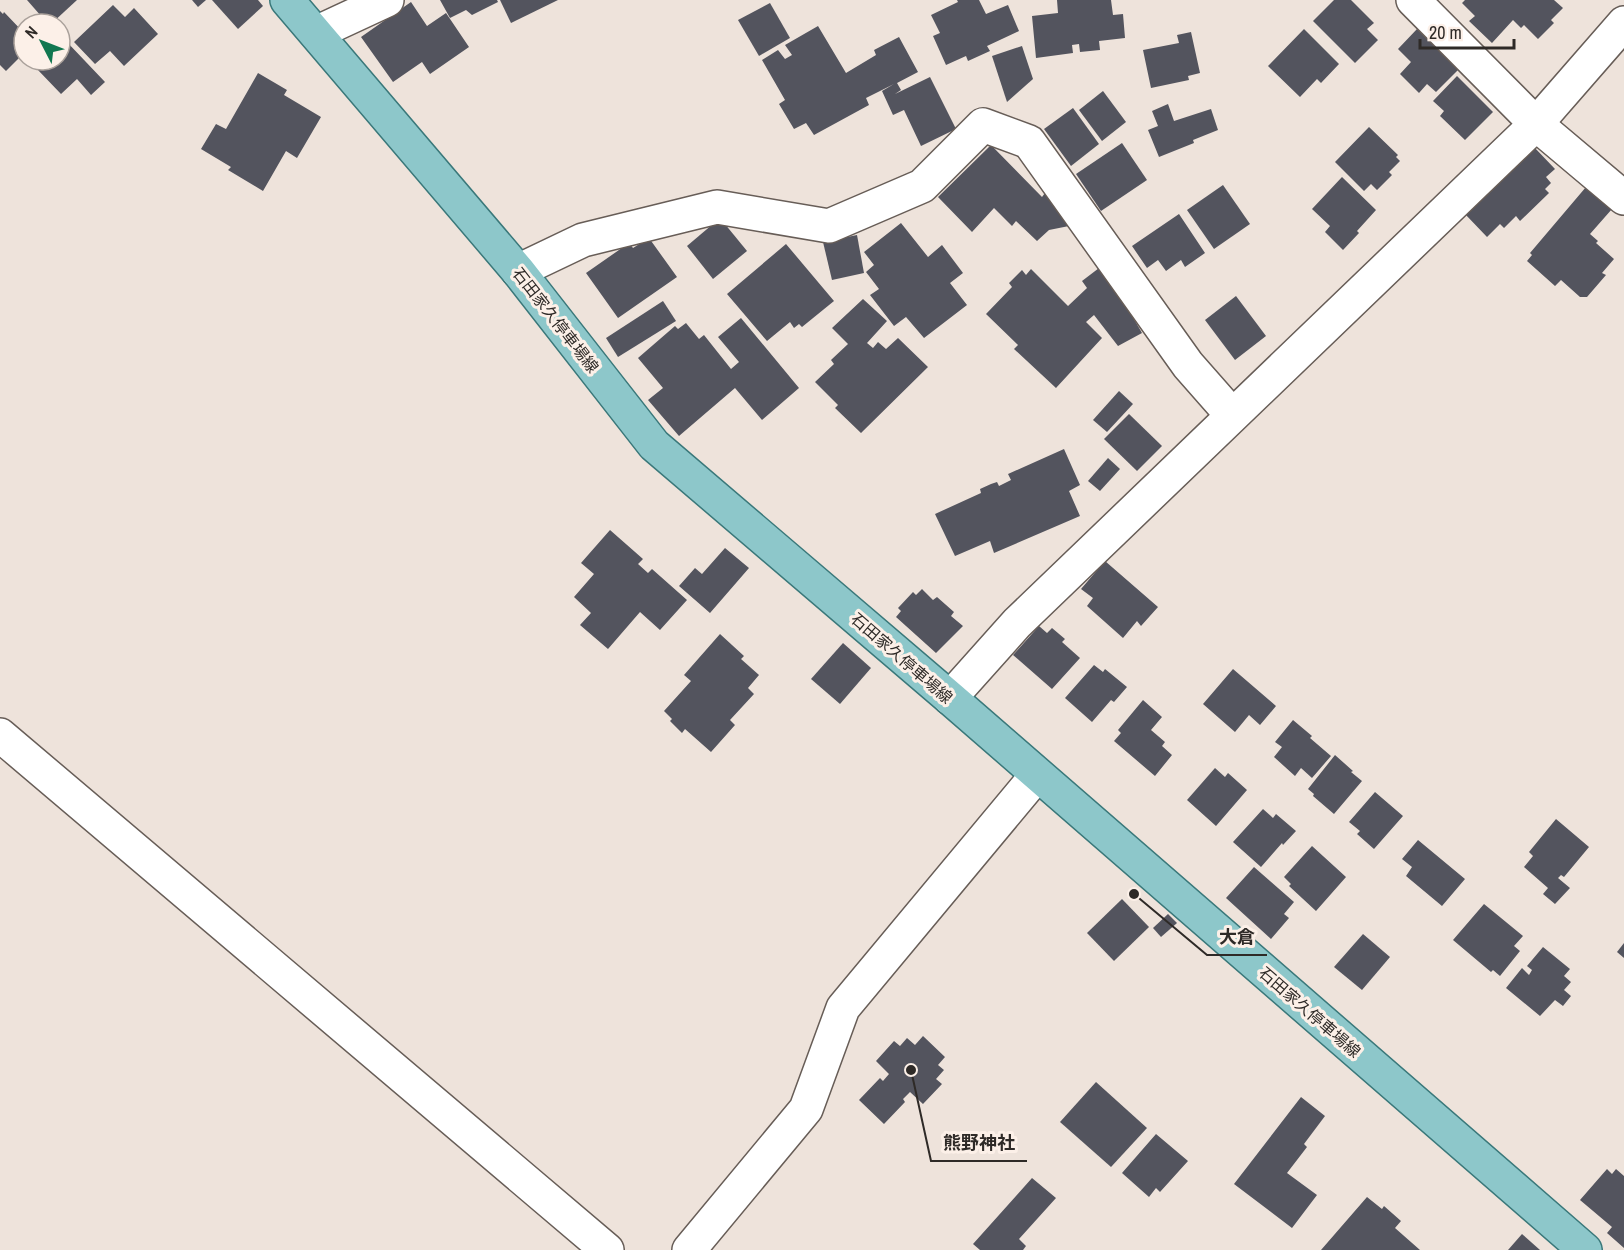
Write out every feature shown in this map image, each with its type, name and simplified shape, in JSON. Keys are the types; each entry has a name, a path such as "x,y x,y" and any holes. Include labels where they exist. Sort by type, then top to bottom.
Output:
{"main road":[{"name":"石田家久停車場線","path":"287,0 518,271 654,445 950,698 1584,1250"}],"street":[{"path":"316,33 387,0"},
{"path":"1413,0 1536,124 1624,198"},
{"path":"950,698 1017,622 1536,124 1624,23"},
{"path":"518,271 583,240 717,207 830,226 922,186 983,125 1029,142 1188,365 1232,415"},
{"path":"0,735 607,1250"},
{"path":"689,1250 806,1109 843,1008 1037,775"}],"building":[{"path":"27,0 77,0 64,12 38,12"},
{"path":"192,0 206,0 198,7"},
{"path":"212,0 258,0 263,6 238,29"},
{"path":"440,0 497,0 498,2 472,15 466,10 450,18"},
{"path":"500,0 558,0 511,23"},
{"path":"957,0 979,0 986,14 1008,5 1019,31 987,46 990,51 968,61 966,56 946,65 933,36 940,33 931,15 958,2"},
{"path":"1057,0 1111,0 1113,15 1123,14 1125,38 1099,41 1100,50 1080,52 1079,44 1072,45 1073,53 1036,58 1032,16 1058,13"},
{"path":"1334,0 1351,0 1374,23 1367,29 1378,40 1355,63 1313,21"},
{"path":"1465,0 1554,0 1563,8 1551,20 1554,23 1538,39 1524,25 1521,28 1513,20 1492,43 1469,21 1475,16 1462,3"},
{"path":"411,2 427,26 446,13 469,47 430,74 422,62 393,82 361,37"},
{"path":"770,3 790,38 759,56 738,20"},
{"path":"113,5 125,17 134,8 158,34 124,66 110,51 95,64 74,42"},
{"path":"0,11 12,20 12,65 6,71 0,65"},
{"path":"818,26 846,73 876,55 874,50 899,37 918,72 897,83 901,90 895,94 930,77 956,129 921,146 904,110 893,115 882,91 894,84 866,98 869,105 814,135 806,123 794,129 779,104 785,100 762,60 778,50 785,59 792,55 785,45"},
{"path":"1304,29 1339,64 1321,83 1317,79 1300,97 1268,66"},
{"path":"1417,29 1458,70 1436,92 1427,84 1419,93 1400,74 1411,62 1398,49"},
{"path":"1191,32 1200,73 1188,76 1189,80 1151,88 1143,50 1179,43 1177,35"},
{"path":"1022,46 1033,79 1007,102 992,56"},
{"path":"72,47 105,82 91,95 77,79 61,94 40,72 72,72"},
{"path":"258,73 287,90 284,95 321,117 297,158 286,151 263,191 228,170 231,167 201,149 216,124 226,129"},
{"path":"1457,76 1493,112 1465,140 1440,116 1444,111 1433,101"},
{"path":"1103,91 1126,122 1102,141 1079,110"},
{"path":"1168,104 1174,121 1211,109 1218,130 1193,140 1194,143 1159,157 1148,130 1158,126 1152,111"},
{"path":"1073,108 1099,144 1071,166 1044,129"},
{"path":"1369,127 1398,155 1396,157 1400,161 1389,172 1392,175 1377,190 1371,184 1364,191 1335,162"},
{"path":"1122,143 1147,180 1101,211 1076,174"},
{"path":"991,145 1042,197 1045,193 1074,225 1049,230 1037,241 1016,221 1012,226 994,208 972,232 938,197"},
{"path":"1534,147 1555,169 1546,177 1551,183 1545,189 1549,193 1520,221 1516,216 1504,228 1500,224 1487,237 1465,214"},
{"path":"1342,177 1376,210 1343,250 1325,232 1330,226 1312,209"},
{"path":"1223,185 1250,224 1214,249 1187,210"},
{"path":"1586,187 1612,209 1590,234 1598,241 1596,243 1614,259 1602,273 1606,275 1587,297 1580,297 1561,280 1555,286 1527,261 1532,255 1530,253"},
{"path":"1179,214 1205,253 1185,267 1181,260 1166,271 1158,260 1147,268 1132,246"},
{"path":"720,218 747,251 713,279 687,246"},
{"path":"901,223 928,257 942,245 963,273 950,283 967,305 924,338 906,317 894,326 870,295 879,289 866,272 874,265 864,252"},
{"path":"857,235 864,273 832,280 823,242"},
{"path":"649,238 677,277 618,318 586,273 629,243 633,248"},
{"path":"786,244 834,301 802,327 799,324 794,328 790,322 767,341 727,294"},
{"path":"1103,265 1142,333 1118,346 1094,315 1086,322 1102,338 1056,388 1014,349 1018,345 986,314 1012,287 1009,283 1022,270 1026,275 1031,269 1068,306 1087,288 1082,281"},
{"path":"1236,296 1266,336 1235,360 1205,320"},
{"path":"863,299 887,321 867,343 873,348 878,342 886,349 898,338 928,367 861,433 835,408 838,405 815,382 834,364 831,360 848,344 832,328"},
{"path":"663,301 676,321 618,357 606,338"},
{"path":"741,318 799,388 762,420 735,388 679,436 648,400 663,388 638,358 675,326 678,329 686,323 699,339 704,335 731,369 739,362 718,337"},
{"path":"1119,391 1133,404 1107,432 1093,420"},
{"path":"1129,414 1162,446 1137,471 1104,439"},
{"path":"1064,449 1080,485 1069,491 1080,516 994,553 990,541 955,556 935,514 981,493 980,489 991,484 997,482 999,486 1011,480 1008,474"},
{"path":"1108,458 1120,469 1100,491 1088,481"},
{"path":"610,530 643,559 638,564 648,573 652,569 687,600 660,630 640,612 608,649 580,625 591,613 574,597 594,574 581,563"},
{"path":"725,548 749,568 710,613 679,586 695,568 702,574"},
{"path":"1105,561 1158,607 1141,626 1137,621 1123,638 1087,606 1093,598 1081,589"},
{"path":"922,589 933,600 937,597 954,612 951,616 963,626 936,653 896,617 901,611 898,608 913,592 916,595"},
{"path":"1039,626 1047,633 1052,628 1065,639 1062,642 1080,658 1052,689 1013,655"},
{"path":"720,634 744,656 741,659 759,675 748,688 754,694 730,720 735,725 711,752 685,729 682,733 664,711 691,681 684,675"},
{"path":"843,643 871,668 840,704 811,679"},
{"path":"1094,665 1103,672 1105,669 1127,687 1114,702 1111,700 1092,722 1065,698"},
{"path":"1233,669 1276,706 1260,725 1249,715 1235,732 1203,704"},
{"path":"1143,700 1162,717 1151,730 1165,742 1162,746 1172,755 1155,776 1114,741 1121,733 1118,730"},
{"path":"1293,720 1331,756 1312,778 1301,768 1295,776 1274,757 1282,747 1275,742"},
{"path":"1335,755 1362,781 1334,814 1308,789"},
{"path":"1215,768 1225,777 1228,773 1247,790 1216,826 1187,800"},
{"path":"1375,792 1403,816 1374,849 1357,834 1360,831 1349,822"},
{"path":"1263,809 1273,818 1276,814 1296,831 1261,867 1233,842"},
{"path":"1556,819 1589,847 1564,877 1561,875 1558,878 1570,888 1555,904 1543,894 1548,888 1524,867 1533,856 1529,852"},
{"path":"1418,840 1465,879 1442,906 1406,876 1412,867 1402,859"},
{"path":"1312,846 1346,877 1316,911 1289,886 1291,884 1284,877"},
{"path":"1254,867 1294,902 1284,914 1289,918 1271,939 1226,898"},
{"path":"1122,899 1149,927 1114,961 1087,933"},
{"path":"1484,904 1523,936 1514,946 1520,951 1500,976 1493,970 1491,972 1453,940"},
{"path":"1168,914 1177,923 1161,937 1153,928"},
{"path":"1363,934 1390,957 1362,990 1334,967"},
{"path":"1624,943 1624,958 1617,952"},
{"path":"1543,947 1570,969 1564,976 1571,982 1564,990 1571,996 1563,1006 1555,1000 1540,1016 1506,988 1522,968 1529,975 1532,970 1527,966"},
{"path":"923,1036 945,1057 938,1065 944,1070 936,1079 942,1084 923,1104 910,1092 903,1099 905,1102 884,1124 859,1100 880,1078 883,1081 889,1074 876,1061 894,1041 900,1046 907,1038 915,1045"},
{"path":"1096,1082 1147,1128 1111,1167 1060,1122"},
{"path":"1301,1097 1325,1116 1304,1144 1307,1147 1287,1173 1317,1195 1292,1228 1234,1184"},
{"path":"1156,1134 1188,1161 1160,1192 1156,1188 1149,1197 1122,1173"},
{"path":"1607,1169 1612,1174 1616,1169 1624,1176 1624,1248 1607,1233 1612,1227 1580,1200"},
{"path":"1032,1178 1056,1198 1019,1239 1026,1246 1023,1250 980,1250 973,1244"},
{"path":"1367,1197 1382,1209 1384,1206 1401,1221 1395,1228 1420,1250 1321,1250"},
{"path":"1522,1234 1540,1250 1508,1250"}],"place":[{"name":"大倉","path":"1134,894"},
{"name":"熊野神社","path":"911,1070"}]}
